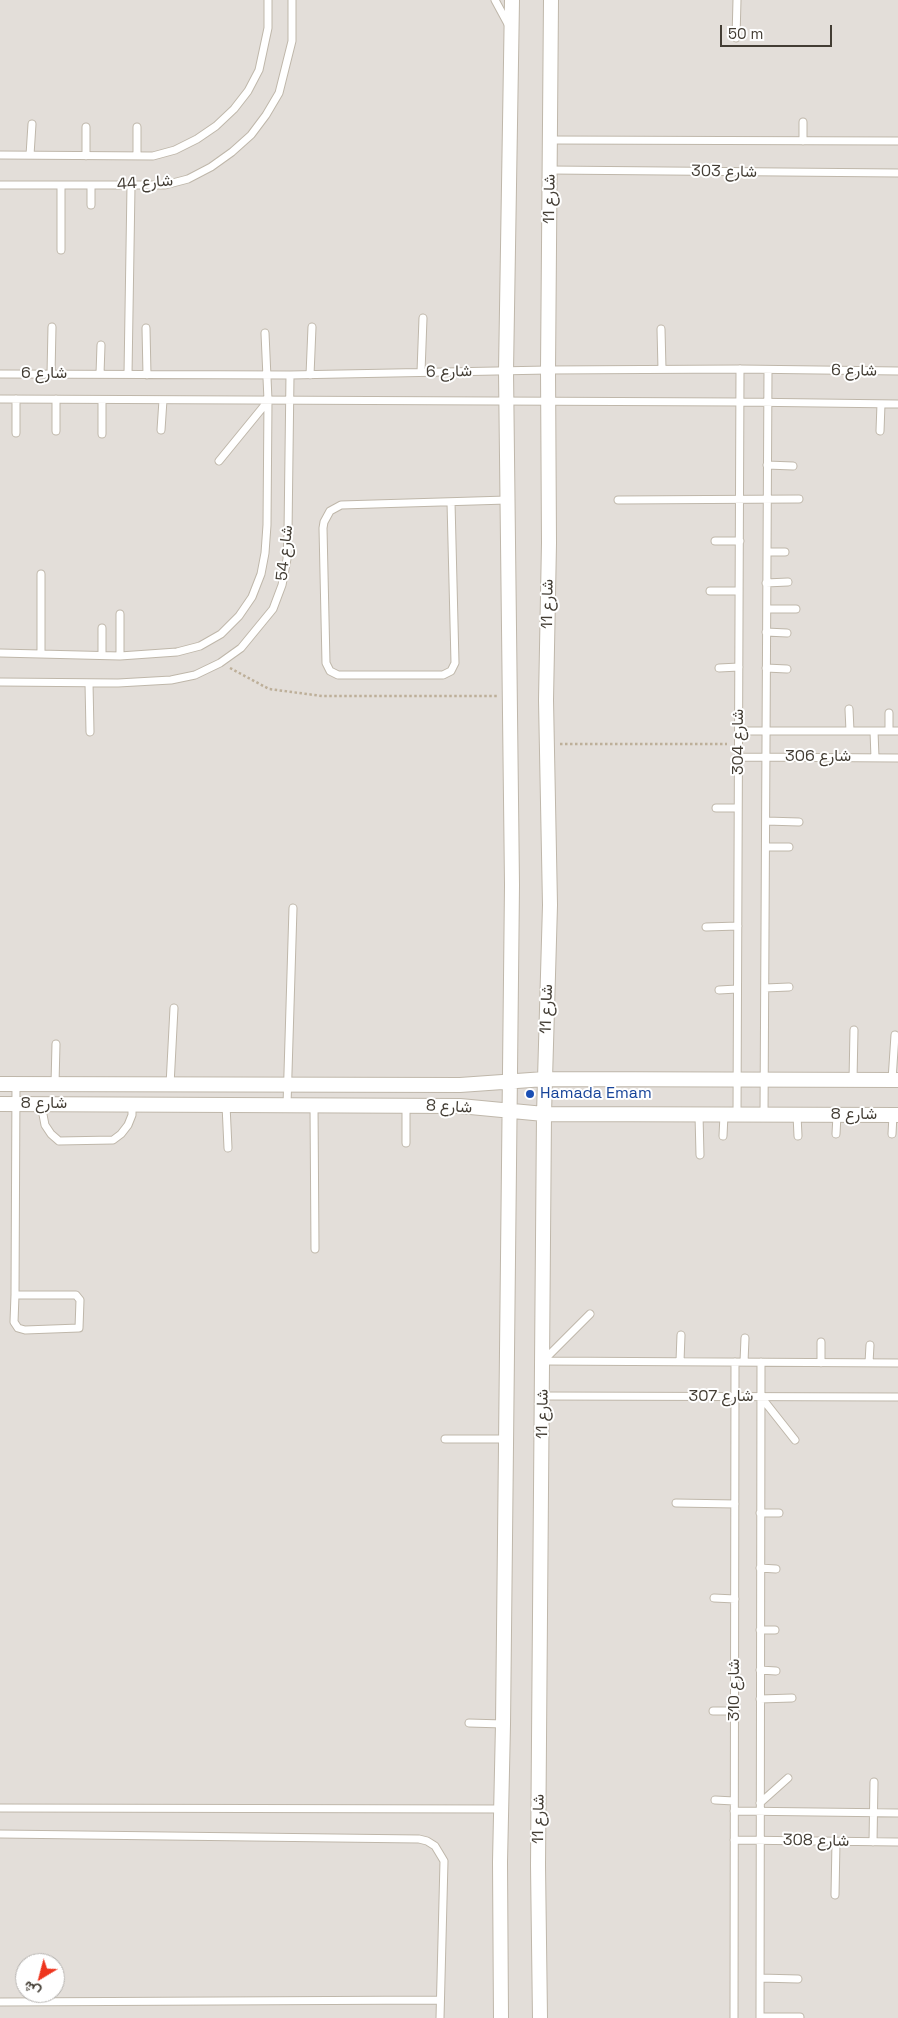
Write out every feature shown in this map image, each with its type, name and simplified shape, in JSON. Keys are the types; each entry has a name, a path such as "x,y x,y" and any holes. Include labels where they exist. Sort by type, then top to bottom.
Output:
{"street":[{"path":"501,2018 500,1862 512,885 506,371 512,0"},
{"name":"شارع 11","path":"540,2018 538,1865 544,1114 550,905 547,744 551,0"},
{"name":"شارع 8","path":"0,1084 460,1085 509,1080 545,1079 895,1080"},
{"name":"شارع 8","path":"0,1104 406,1105 460,1106 544,1114 895,1114"}],"lane":[{"name":"شارع 44","path":"0,155 153,156 176,150 190,143 216,126 234,109 248,91 261,63 268,28 268,0"},
{"name":"شارع 44","path":"0,185 165,185 188,179 218,162 251,135 275,100 284,75 292,41 292,0"},
{"path":"495,0 512,30"},
{"path":"736,38 737,0"},
{"path":"803,122 803,141"},
{"path":"30,155 32,124"},
{"path":"86,127 86,156"},
{"path":"137,127 137,156"},
{"name":"شارع 303","path":"550,140 898,141"},
{"name":"شارع 303","path":"550,170 898,173"},
{"path":"61,186 61,250"},
{"path":"91,186 91,206"},
{"path":"128,374 131,186"},
{"path":"421,372 422,318"},
{"path":"51,374 52,327"},
{"path":"310,375 312,327"},
{"path":"146,328 146,374"},
{"path":"661,329 662,369"},
{"name":"شارع 54","path":"0,653 120,656 177,652 200,646 221,634 239,616 252,597 261,574 268,525 268,375 265,332"},
{"path":"100,374 101,345"},
{"name":"شارع 6","path":"0,374 310,375 662,369 898,371"},
{"name":"شارع 304","path":"724,1136 737,1080 740,369"},
{"name":"شارع 304","path":"764,1114 768,370"},
{"name":"شارع 54","path":"0,682 90,683 171,680 194,675 220,662 241,648 273,609 282,585 287,558 290,375"},
{"name":"شارع 6","path":"0,399 898,404"},
{"path":"16,399 16,434"},
{"path":"56,399 56,431"},
{"path":"102,400 102,434"},
{"path":"161,430 163,400"},
{"path":"220,461 268,400"},
{"path":"880,431 881,404"},
{"path":"767,465 793,466"},
{"path":"618,500 799,499"},
{"path":"451,502 455,662 451,671 443,675 338,675 330,671 326,663 324,528 326,516 330,511 341,505 507,500"},
{"path":"715,541 740,541"},
{"path":"767,552 785,552"},
{"path":"41,574 41,654"},
{"path":"766,583 788,582"},
{"path":"710,592 739,591"},
{"path":"766,609 796,610"},
{"path":"120,614 120,656"},
{"path":"102,628 102,655"},
{"path":"766,632 787,633"},
{"path":"719,668 739,667"},
{"path":"766,668 787,669"},
{"path":"90,683 90,732"},
{"path":"849,709 850,731"},
{"path":"889,713 889,731"},
{"name":"شارع 306","path":"739,731 898,731"},
{"path":"874,731 875,758"},
{"name":"شارع 306","path":"739,758 898,758"},
{"path":"716,808 738,808"},
{"path":"766,821 799,822"},
{"path":"766,847 788,847"},
{"path":"288,1105 293,908"},
{"path":"706,927 738,926"},
{"path":"765,988 790,987"},
{"path":"719,990 738,989"},
{"path":"170,1085 174,1008"},
{"path":"853,1080 854,1030"},
{"path":"894,1035 895,1080"},
{"path":"55,1084 56,1044"},
{"path":"15,1295 76,1295 80,1300 79,1328 25,1330 18,1328 14,1322 16,1084"},
{"path":"41,1104 45,1125 59,1141 113,1140 128,1125 132,1115 132,1104"},
{"path":"226,1105 228,1148"},
{"path":"314,1105 315,1249"},
{"path":"406,1105 406,1143"},
{"path":"892,1134 895,1114"},
{"path":"700,1115 700,1155"},
{"path":"797,1115 798,1136"},
{"path":"836,1134 837,1115"},
{"path":"543,1360 590,1314"},
{"path":"680,1362 681,1335"},
{"path":"744,1362 745,1338"},
{"path":"821,1342 821,1363"},
{"path":"870,1344 870,1363"},
{"path":"543,1360 898,1364"},
{"name":"شارع 310","path":"734,2018 736,1362"},
{"name":"شارع 310","path":"760,2018 761,1362"},
{"name":"شارع 307","path":"543,1396 898,1397"},
{"path":"761,1397 795,1440"},
{"path":"445,1439 506,1439"},
{"path":"676,1503 735,1504"},
{"path":"760,1513 779,1513"},
{"path":"760,1568 776,1569"},
{"path":"714,1598 735,1598"},
{"path":"760,1630 775,1630"},
{"path":"760,1670 776,1670"},
{"path":"760,1699 792,1698"},
{"path":"714,1710 734,1711"},
{"path":"469,1723 503,1724"},
{"path":"760,1803 788,1778"},
{"path":"873,1842 874,1782"},
{"path":"714,1800 734,1801"},
{"path":"0,1808 501,1809"},
{"name":"شارع 308","path":"734,1811 898,1813"},
{"path":"0,1834 419,1839 427,1841 441,1853 444,1861 440,2018"},
{"name":"شارع 308","path":"734,1840 898,1842"},
{"path":"835,1895 836,1842"},
{"path":"760,1978 798,1979"},
{"path":"0,2002 440,2000"},
{"path":"760,2018 800,2017"}],"path":[{"path":"220,662 269,689 322,696 509,695"},
{"path":"547,744 739,744"}],"shaded area":[{"path":"0,0 898,0 898,2018 0,2018"}],"place":[{"name":"Hamada Emam","path":"530,1094"}]}
